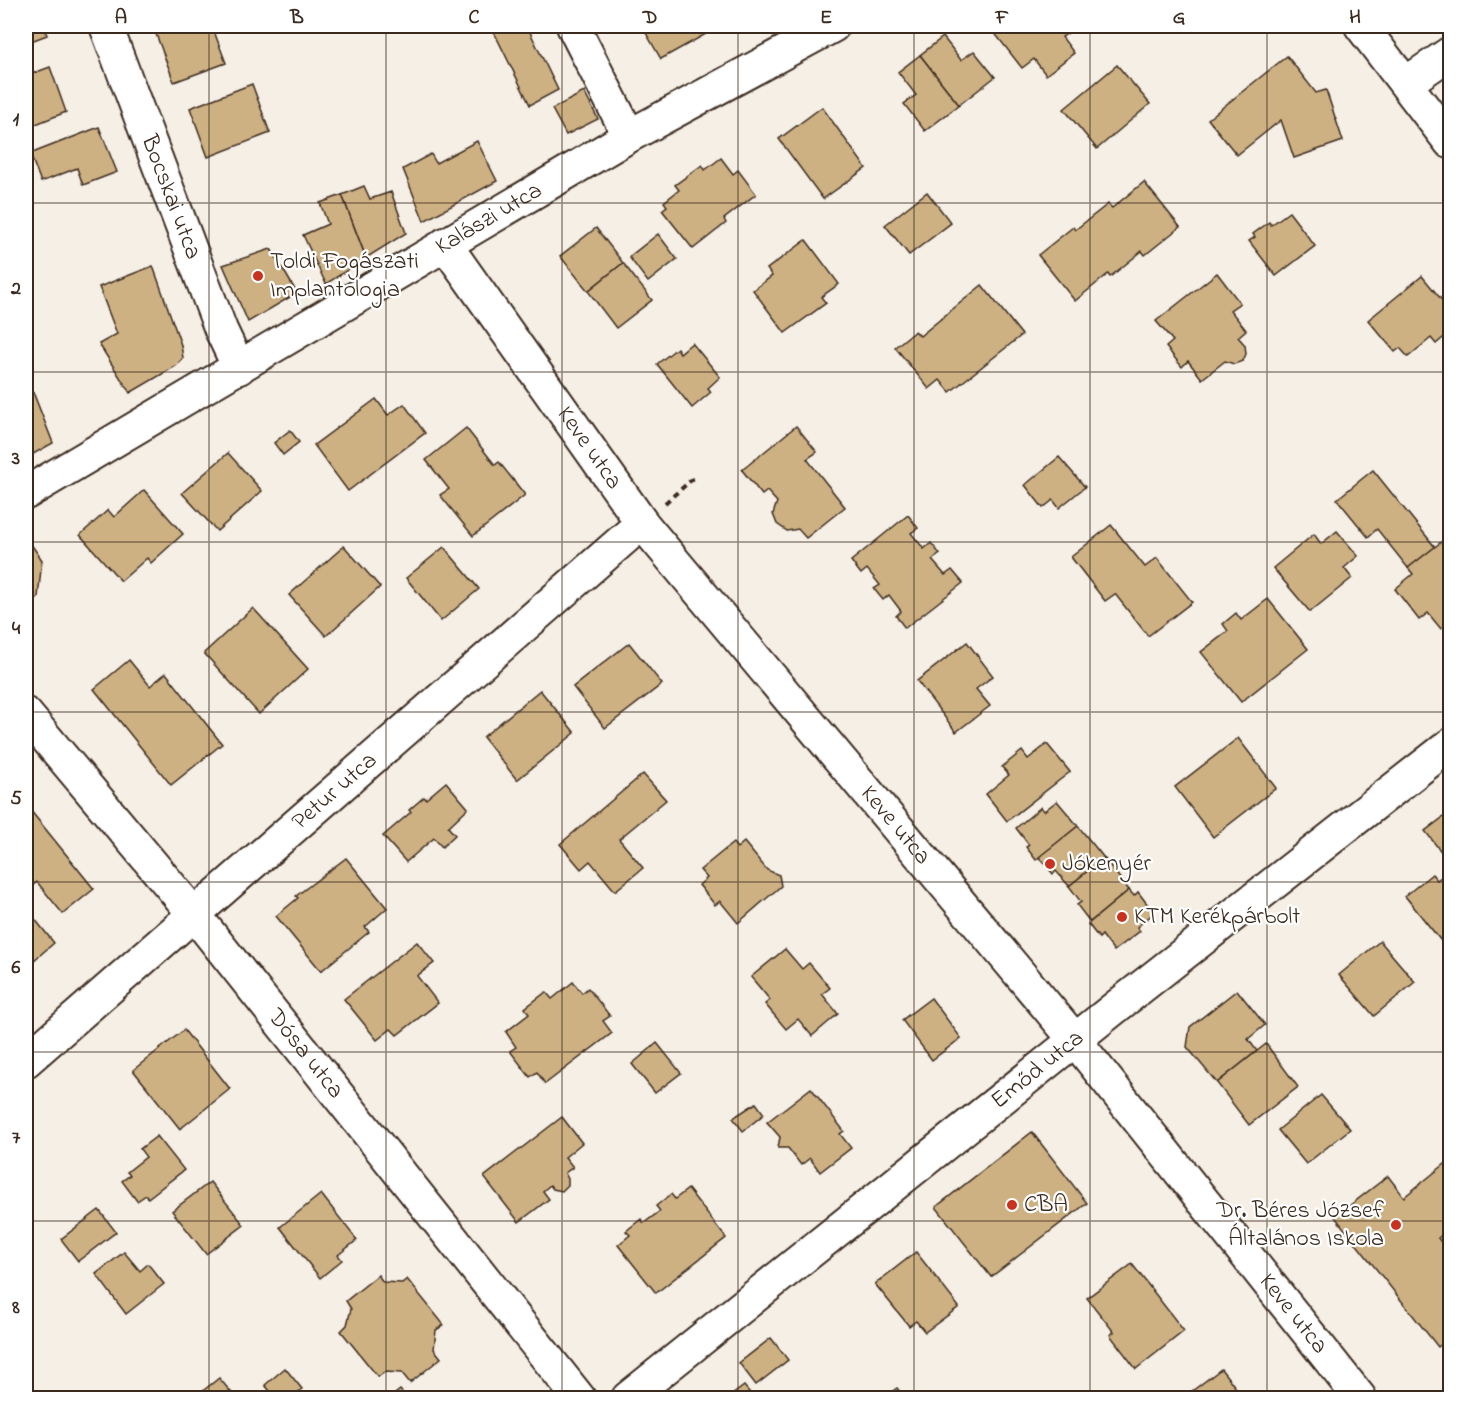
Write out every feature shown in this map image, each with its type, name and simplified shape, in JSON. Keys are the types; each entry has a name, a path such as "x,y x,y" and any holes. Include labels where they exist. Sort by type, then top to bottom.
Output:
{"street":[{"name":"Bocskai utca","path":"106,26 217,320 239,368"},
{"path":"573,26 629,136"},
{"name":"Kalászi utca","path":"26,493 629,136 833,26"},
{"path":"1361,26 1450,142"},
{"path":"1406,83 1450,53"},
{"name":"Keve utca","path":"445,244 642,523 1075,1040 1360,1398"},
{"name":"Petur utca","path":"26,1061 642,523"},
{"name":"Dósa utca","path":"26,714 194,914 579,1398"},
{"name":"Emőd utca","path":"628,1398 1075,1040 1450,745"}],"path":[{"path":"642,523 696,476"}],"building":[{"path":"26,26 44,26 47,35 26,43"},
{"path":"153,26 212,26 226,63 174,82"},
{"path":"491,26 527,26 558,90 530,105"},
{"path":"642,26 702,26 706,34 661,59"},
{"path":"1000,26 1062,26 1068,33 1062,37 1074,53 1046,75 1034,59 1022,68 993,31"},
{"path":"943,37 961,60 974,51 995,77 959,105 920,55"},
{"path":"920,55 959,105 925,131 904,104 916,95 898,72"},
{"path":"1287,56 1316,93 1326,90 1343,141 1294,158 1281,120 1237,155 1208,119"},
{"path":"1117,65 1150,104 1097,149 1064,109"},
{"path":"50,67 66,112 26,128 26,76"},
{"path":"252,84 270,133 208,157 190,108"},
{"path":"584,92 598,119 566,135 552,109"},
{"path":"822,107 866,168 823,199 779,139"},
{"path":"99,127 117,172 83,185 77,168 41,182 30,154"},
{"path":"477,141 497,181 424,221 403,169 431,154 436,163"},
{"path":"721,158 733,174 738,170 756,194 724,219 726,223 693,249 662,210 667,206 664,202 679,190 675,185 702,165 705,170"},
{"path":"1144,182 1180,227 1145,255 1142,251 1110,277 1108,274 1075,301 1038,255 1073,227 1075,230 1108,204 1112,208"},
{"path":"364,186 370,199 391,192 406,233 366,258 342,195"},
{"path":"927,192 951,223 909,255 885,225"},
{"path":"342,195 366,258 326,284 303,235 328,224 320,203"},
{"path":"1289,212 1315,246 1276,276 1249,241 1255,237 1253,234 1269,222 1271,225"},
{"path":"596,228 623,263 588,291 560,256"},
{"path":"658,234 677,259 648,282 629,257"},
{"path":"806,240 839,284 821,297 826,303 785,333 753,290 772,276 767,269"},
{"name":"Toldi Fogászati Implantologia","path":"271,249 297,293 248,322 223,265"},
{"path":"623,263 652,300 616,328 588,291"},
{"path":"153,266 181,345 183,358 176,366 130,393 99,344 117,334 99,287"},
{"path":"1217,273 1240,303 1230,310 1246,330 1238,337 1245,345 1246,354 1243,361 1234,364 1225,361 1202,379 1188,361 1182,367 1166,347 1173,341 1156,321"},
{"path":"1422,276 1450,310 1450,332 1436,344 1431,338 1408,357 1400,348 1395,352 1368,320"},
{"path":"982,285 1022,335 950,392 940,380 929,389 895,347 915,331 920,336"},
{"path":"692,343 720,377 708,388 711,392 692,408 657,364 677,348 680,353"},
{"path":"33,392 53,443 26,458 26,395"},
{"path":"376,399 388,415 404,404 425,433 348,491 314,445"},
{"path":"796,426 817,452 807,459 845,507 806,538 798,529 787,531 777,524 773,514 777,502 767,491 762,495 742,470"},
{"path":"466,428 495,465 499,462 525,495 473,536 440,495 449,489 426,460"},
{"path":"290,430 299,442 283,455 274,443"},
{"path":"228,453 262,491 217,531 182,493"},
{"path":"1059,457 1085,487 1059,508 1053,500 1043,508 1025,485"},
{"path":"1373,470 1435,547 1408,568 1377,529 1368,537 1337,499"},
{"path":"144,490 183,534 151,563 147,558 121,581 80,535 108,510 114,517"},
{"path":"908,515 918,528 911,533 924,549 931,543 940,554 932,560 945,575 952,570 963,583 905,628 896,616 901,611 889,595 883,600 874,589 880,585 867,569 861,574 851,561"},
{"path":"1111,525 1145,567 1157,558 1192,602 1148,636 1115,594 1105,601 1071,557"},
{"path":"1337,531 1358,556 1344,568 1352,578 1310,612 1273,568 1314,534 1321,544"},
{"path":"1450,535 1450,621 1441,629 1428,613 1419,620 1395,589 1413,574 1408,568"},
{"path":"26,537 42,560 38,597 26,607"},
{"path":"344,546 380,587 326,636 289,595"},
{"path":"444,547 479,589 441,621 406,578"},
{"path":"1268,599 1308,649 1241,702 1201,652 1228,631 1223,624 1236,613 1241,620"},
{"path":"253,608 308,669 259,714 204,653"},
{"path":"967,642 993,676 976,689 990,706 956,732 917,681"},
{"path":"629,643 662,684 605,728 573,687"},
{"path":"129,660 150,686 166,673 222,744 171,785 94,689"},
{"path":"540,690 575,733 517,780 483,737"},
{"path":"1238,738 1276,788 1213,837 1175,787"},
{"path":"1047,744 1070,772 1007,821 986,794 1009,775 1002,767 1022,751 1028,759"},
{"path":"643,774 666,800 619,839 643,868 615,891 590,861 581,869 560,844"},
{"path":"446,782 468,808 448,827 455,835 442,847 434,838 406,862 383,836 411,812 409,810 424,797 426,799"},
{"path":"1057,801 1078,826 1036,860 1026,847 1029,845 1016,828 1041,807 1044,811"},
{"path":"26,805 94,889 63,914 37,882 26,891"},
{"path":"1450,812 1450,863 1425,831"},
{"path":"1078,826 1104,858 1069,886 1056,871 1053,874 1039,857"},
{"path":"744,842 767,870 779,875 781,886 738,923 720,901 715,905 699,885 707,878 700,870 733,843 737,848"},
{"path":"346,858 387,908 365,927 369,932 321,971 276,916 298,898 296,896"},
{"path":"1104,858 1129,890 1090,922 1077,905 1081,902 1069,886"},
{"path":"1450,870 1450,952 1405,896 1432,874 1437,880"},
{"name":"KTM Kerékpárbolt","path":"1129,890 1134,896 1138,892 1154,913 1137,927 1140,931 1114,951 1102,935 1099,938 1088,924"},
{"path":"26,908 54,943 26,967"},
{"path":"1380,941 1415,982 1374,1016 1339,975"},
{"path":"417,942 434,963 417,976 438,1003 397,1035 391,1029 377,1040 344,999"},
{"path":"785,949 802,969 809,963 830,988 822,994 838,1014 812,1036 798,1019 786,1029 765,1004 770,1000 751,977"},
{"path":"573,982 582,993 588,988 610,1016 603,1021 612,1033 545,1084 537,1072 530,1077 510,1051 516,1047 506,1032 529,1014 525,1008 546,992 552,999"},
{"path":"1237,990 1265,1025 1248,1039 1257,1051 1217,1083 1187,1047 1190,1027"},
{"path":"931,998 961,1038 932,1060 902,1020"},
{"path":"184,1030 230,1089 180,1129 133,1070"},
{"path":"657,1043 681,1073 655,1093 632,1064"},
{"path":"1266,1044 1298,1087 1249,1125 1217,1083"},
{"path":"811,1088 844,1131 840,1134 851,1148 820,1172 810,1158 801,1165 788,1148 778,1148 780,1137 767,1122"},
{"path":"1321,1095 1350,1129 1306,1164 1278,1130"},
{"path":"756,1103 764,1114 743,1131 733,1118"},
{"path":"562,1117 582,1143 565,1157 573,1167 565,1173 568,1185 562,1191 553,1189 550,1185 543,1191 549,1199 519,1222 484,1177"},
{"name":"CBA","path":"1032,1132 1087,1203 991,1277 936,1207"},
{"path":"157,1136 184,1170 148,1198 146,1195 137,1201 122,1181 130,1175 127,1172 146,1157 140,1149"},
{"path":"1450,1160 1450,1228 1438,1238 1450,1254 1450,1337 1438,1347 1335,1217 1388,1176 1404,1197"},
{"path":"210,1182 244,1225 206,1254 172,1211"},
{"path":"688,1189 726,1238 656,1293 618,1245 630,1235 626,1231 641,1219 644,1223 660,1211 656,1206 671,1194 675,1199"},
{"path":"321,1194 357,1240 338,1255 342,1260 320,1278 280,1227"},
{"path":"99,1210 116,1232 78,1261 61,1239"},
{"path":"124,1252 140,1271 148,1264 164,1284 126,1314 96,1274"},
{"path":"916,1252 959,1307 925,1332 916,1321 909,1326 875,1284"},
{"path":"1132,1264 1184,1331 1136,1369 1110,1335 1114,1332 1087,1298"},
{"path":"378,1275 383,1282 402,1283 407,1279 444,1325 436,1330 434,1349 441,1358 410,1383 402,1373 385,1372 378,1377 341,1331 347,1325 351,1309 346,1301"},
{"path":"771,1338 788,1360 756,1385 739,1363"},
{"path":"285,1368 302,1389 292,1398 276,1398 265,1385"},
{"path":"1221,1369 1244,1398 1183,1398"},
{"path":"219,1378 236,1398 194,1398"},
{"path":"744,1386 754,1398 728,1398"},
{"path":"897,1388 905,1398 883,1398"},
{"path":"400,1390 407,1398 391,1397"}],"place":[{"name":"Toldi Fogászati Implantologia","path":"258,276"},
{"name":"Jókenyér","path":"1050,864"},
{"name":"KTM Kerékpárbolt","path":"1122,917"},
{"name":"CBA","path":"1012,1205"},
{"name":"Dr. Béres József Általános Iskola","path":"1396,1225"}]}
